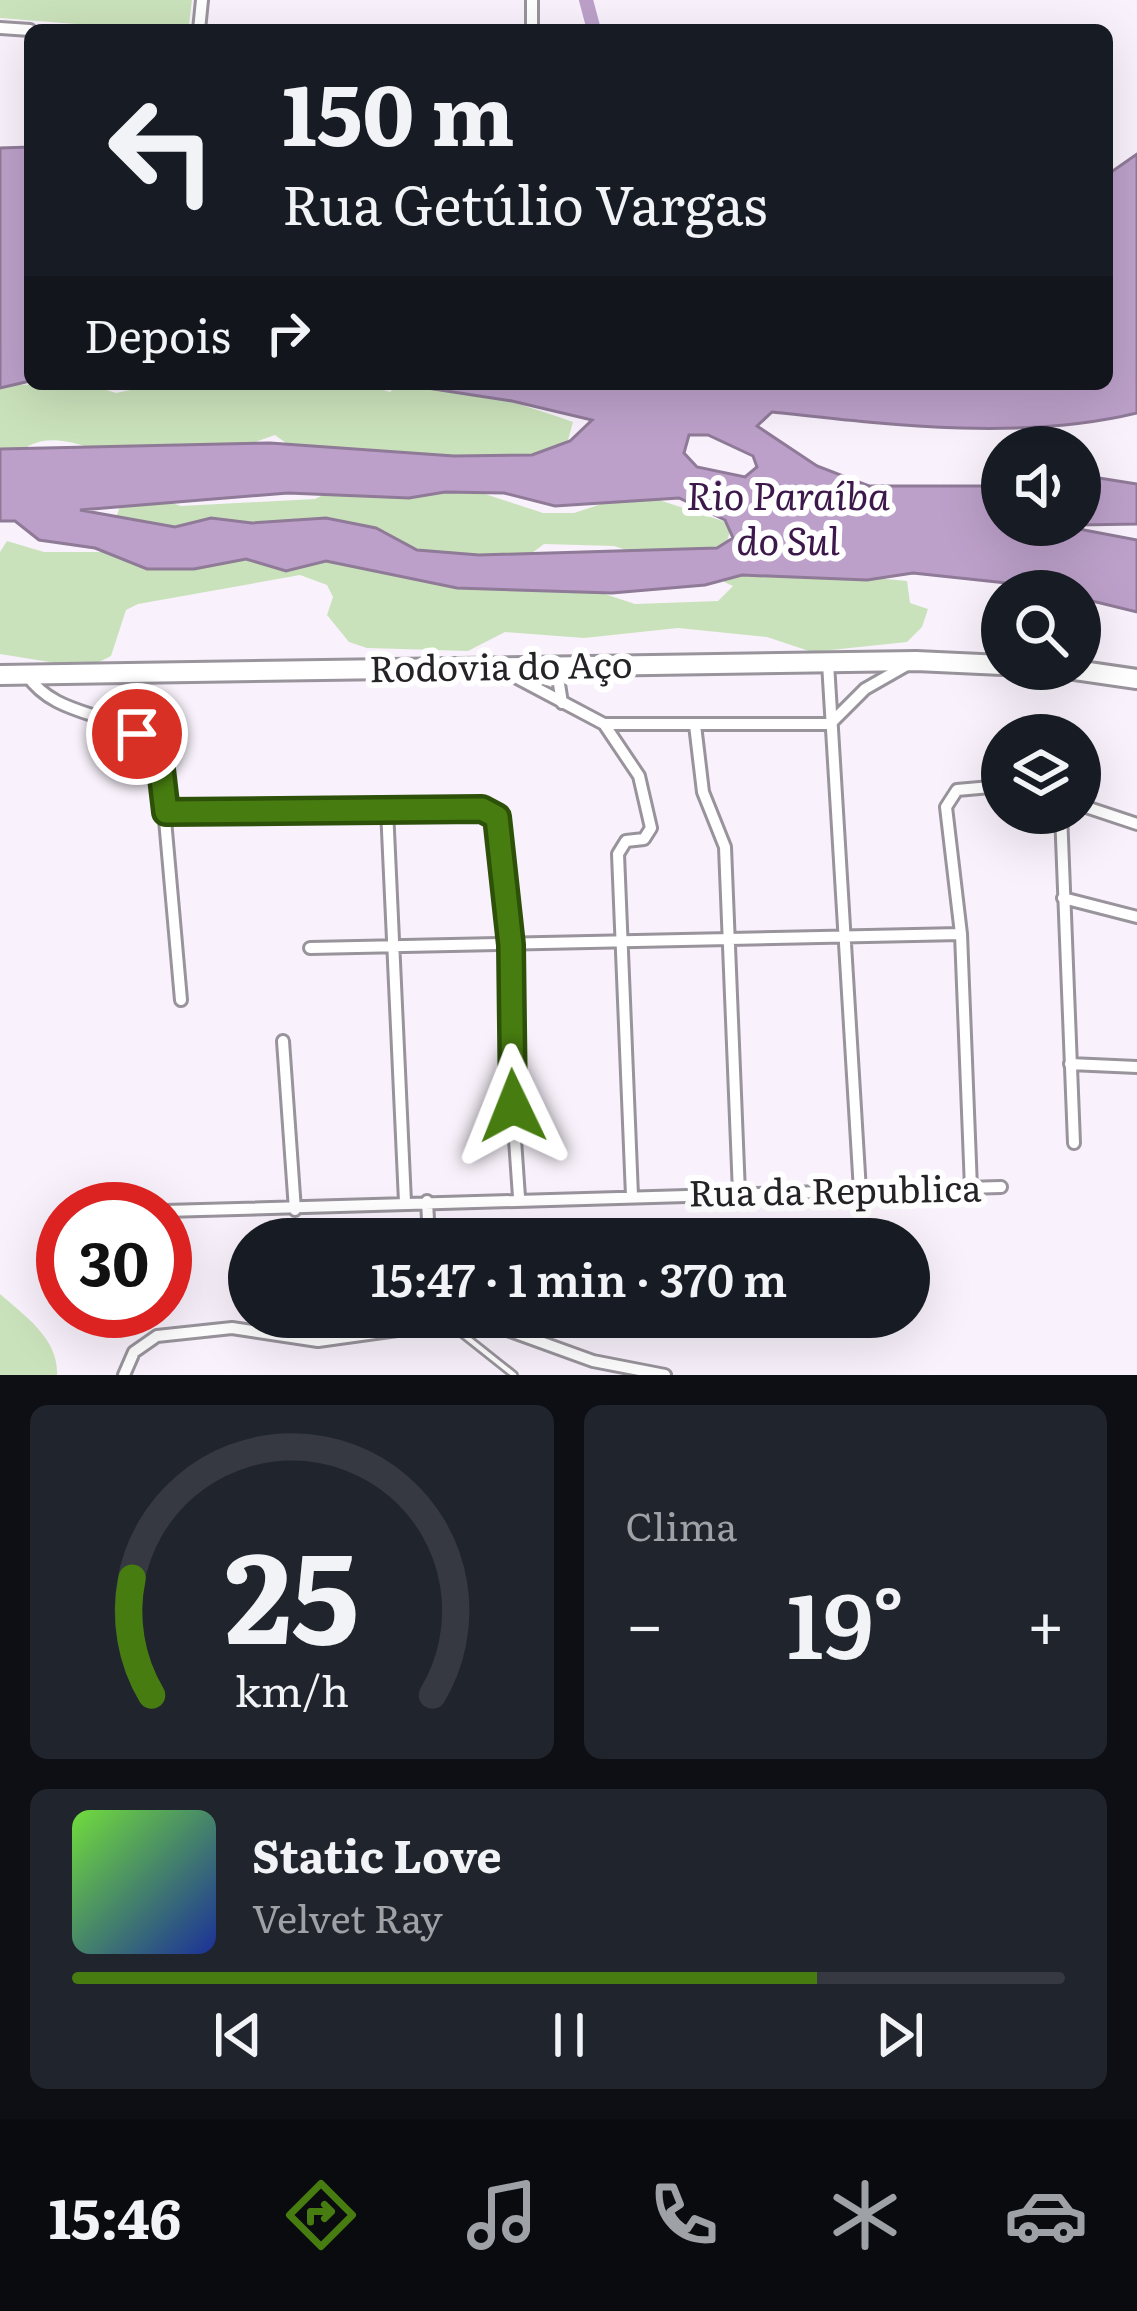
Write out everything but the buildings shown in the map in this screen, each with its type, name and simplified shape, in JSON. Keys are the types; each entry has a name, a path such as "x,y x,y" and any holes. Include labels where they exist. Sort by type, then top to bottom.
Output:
{"highway":[{"name":"Rodovia do Aço","path":"0,675 556,665 981,664"},
{"path":"1101,674 1137,679"}],"street":[{"path":"493,666 604,724 830,724 865,689 916,661"},
{"path":"829,663 860,1191"},
{"path":"556,665 562,703"},
{"path":"27,676 45,699 152,743 162,763 181,1000"},
{"path":"604,724 639,776 651,828 644,839 626,841 618,854 632,1196"},
{"path":"695,725 703,792 725,847 739,1193"},
{"path":"970,1188 961,934 946,807 957,790 981,788"},
{"path":"387,809 405,1202"},
{"path":"166,812 482,809 501,824 511,945 511,1082 519,1197"},
{"path":"1101,812 1137,824"},
{"path":"1061,834 1074,1143"},
{"path":"1063,898 1137,917"},
{"path":"310,948 511,945 731,934 961,934"},
{"path":"283,1041 295,1210"},
{"path":"1070,1064 1137,1067"},
{"name":"Rua da Republica","path":"192,1211 519,1197 1001,1187"},
{"path":"427,1201 428,1218"},
{"path":"124,1375 134,1352 157,1336 228,1328"},
{"path":"298,1338 335,1338"},
{"path":"529,1338 593,1361 665,1375"}],"lane":[{"path":"463,1338 514,1375"}],"green space":[{"path":"0,0 192,0 189,24 0,18"},
{"path":"0,385 116,393 458,390 508,401 573,422 568,440 461,486 543,513 574,513 620,498 650,497 732,524 724,552 678,567 614,546 544,544 516,565 520,587 537,592 541,583 571,583 635,604 718,601 733,586 724,582 730,564 907,581 910,603 928,609 922,627 907,642 812,652 767,637 678,628 584,638 505,632 468,651 367,648 349,642 327,615 333,597 327,585 300,575 138,604 126,610 111,656 87,668 0,654 0,552 7,541 44,552 105,552 123,497 135,491 181,506 315,499 327,493 324,471 275,435 221,452 166,459 128,458 78,444 41,441 28,446 22,464 0,461"},
{"path":"0,1294 36,1327 36,1338 46,1339 57,1375 0,1375"}],"water":[{"path":"24,147 24,382 0,388 0,148"},
{"name":"Rio Paraíba do Sul","path":"1137,154 1137,413 1048,426 955,428 772,412 757,426 817,466 869,486 981,486 981,546 1101,546 1101,533 1137,540 1137,612 1101,603 1101,570 981,570 981,580 913,573 867,580 742,575 705,585 612,593 457,588 326,561 286,571 246,559 194,569 147,569 95,548 39,540 15,521 0,521 0,449 270,443 454,456 532,455 570,441 592,420 440,390 1113,390 1113,171","holes":["689,435 708,435 753,456 757,467 745,477 697,467 684,453","445,492 504,493 555,506 679,498 725,520 733,538 717,548 479,555 417,550 376,528 326,518 252,523 211,518 175,527 80,510 288,493 409,498"]},
{"path":"1101,478 1137,484 1137,524 1101,525"}],"waterway":[{"path":"586,0 592,24"}],"route":[{"path":"137,734 159,752 166,812 482,809 497,817 505,855 511,945 513,1106"}]}
